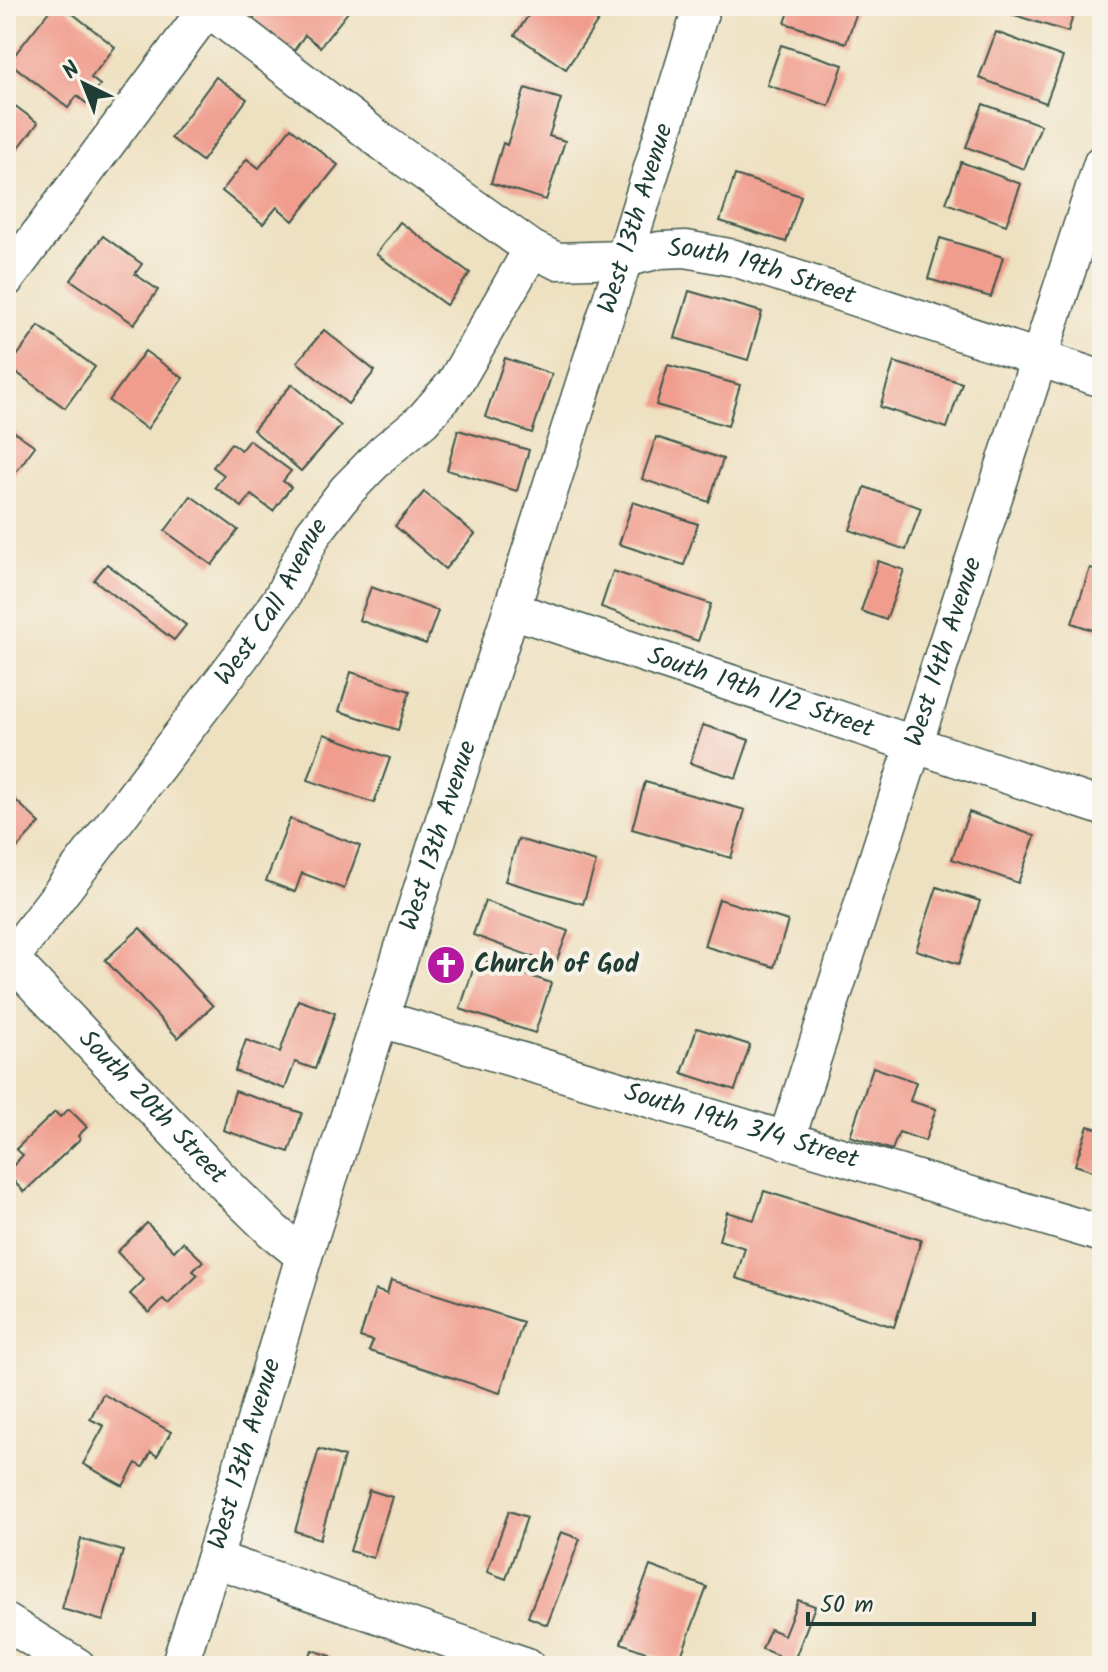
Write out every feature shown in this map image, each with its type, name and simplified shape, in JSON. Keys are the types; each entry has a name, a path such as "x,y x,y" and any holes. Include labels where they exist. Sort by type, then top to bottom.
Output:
{"street":[{"name":"West 13th Avenue","path":"179,1666 304,1256 624,259 702,6"},
{"name":"South 19th Street","path":"207,7 385,144 532,249 557,261 624,259 660,250 686,249 734,258 1102,379"},
{"path":"6,279 207,7"},
{"name":"West 14th Avenue","path":"786,1141 1102,163"},
{"name":"West Call Avenue","path":"8,956 242,655 282,597 313,534 347,490 383,453 423,420 455,383 532,249"},
{"name":"South 19th 1/2 Street","path":"512,610 1102,807"},
{"name":"South 20th Street","path":"8,956 232,1191 304,1256"},
{"name":"South 19th 3/4 Street","path":"381,1019 1102,1234"},
{"path":"214,1559 527,1666"},
{"path":"6,1622 77,1666"}],"building":[{"path":"53,6 63,6 115,47 91,78 100,85 86,103 77,96 68,108 9,62"},
{"path":"264,6 340,6 348,12 320,47 305,35 293,52 253,20"},
{"path":"535,6 576,6 598,21 566,69 515,35"},
{"path":"791,6 859,6 846,43 785,23"},
{"path":"1010,6 1076,6 1068,32 1008,13"},
{"path":"996,32 1063,57 1046,103 979,78"},
{"path":"781,45 843,65 829,106 767,85"},
{"path":"216,77 247,99 202,161 171,138"},
{"path":"525,88 561,99 549,136 565,141 546,200 491,183"},
{"path":"6,99 38,123 13,155 6,150"},
{"path":"983,104 1041,125 1024,169 966,147"},
{"path":"291,128 338,165 293,221 277,207 263,224 222,191 247,159 259,168"},
{"path":"961,162 1021,184 1006,225 946,203"},
{"path":"735,175 801,196 786,242 720,221"},
{"path":"400,222 470,273 446,305 376,254"},
{"path":"103,236 142,264 135,274 158,290 134,324 71,280"},
{"path":"940,238 1003,257 991,297 928,279"},
{"path":"689,291 762,312 748,360 675,338"},
{"path":"39,326 95,367 65,408 9,367"},
{"path":"324,330 375,371 348,404 297,362"},
{"path":"145,351 183,378 147,429 109,401"},
{"path":"505,358 552,374 532,433 485,417"},
{"path":"894,362 962,383 947,428 880,407"},
{"path":"668,365 740,385 728,426 656,405"},
{"path":"292,384 341,426 301,471 253,430"},
{"path":"6,426 35,446 11,479 6,476"},
{"path":"458,430 529,450 517,491 447,470"},
{"path":"656,437 723,459 709,502 642,479"},
{"path":"249,440 291,471 283,481 291,487 273,511 251,495 242,507 215,487 224,475 213,467 231,443 241,450"},
{"path":"865,487 921,508 906,550 850,530"},
{"path":"424,492 475,534 445,569 395,526"},
{"path":"191,496 238,530 212,565 165,531"},
{"path":"633,502 698,524 684,565 619,544"},
{"path":"878,561 904,570 886,620 861,611"},
{"path":"107,564 186,625 174,640 94,580"},
{"path":"1090,568 1102,571 1102,633 1072,623"},
{"path":"613,571 711,604 698,641 601,607"},
{"path":"371,587 438,611 426,644 359,620"},
{"path":"351,672 410,691 398,730 339,711"},
{"path":"703,725 749,740 736,778 690,763"},
{"path":"324,734 390,758 374,803 308,780"},
{"path":"645,782 745,810 731,858 632,829"},
{"path":"6,785 13,792 10,795 40,823 17,848 6,837"},
{"path":"969,812 1035,836 1018,883 952,859"},
{"path":"290,819 360,846 344,889 302,873 295,892 266,881"},
{"path":"518,839 596,862 583,904 505,881"},
{"path":"937,887 980,901 959,964 916,950"},
{"path":"719,899 788,921 774,967 704,946"},
{"path":"485,901 568,931 555,965 473,935"},
{"path":"140,928 213,1006 178,1038 105,960"},
{"path":"477,958 551,983 535,1033 460,1009"},
{"path":"298,1000 335,1013 315,1069 295,1062 285,1089 235,1071 246,1040 280,1052"},
{"path":"697,1028 750,1045 735,1090 682,1073"},
{"path":"873,1067 916,1082 910,1101 936,1109 925,1141 899,1132 892,1150 850,1136"},
{"path":"235,1091 302,1113 289,1152 223,1130"},
{"path":"69,1109 87,1127 78,1136 80,1139 24,1192 6,1173 23,1155 16,1149 55,1112 60,1117"},
{"path":"1088,1126 1102,1130 1102,1174 1075,1165"},
{"path":"764,1191 921,1240 894,1327 736,1278 745,1248 719,1240 727,1212 754,1220"},
{"path":"147,1223 174,1251 183,1242 203,1261 193,1271 198,1275 168,1304 163,1299 149,1313 130,1294 144,1280 117,1252"},
{"path":"391,1280 523,1322 500,1393 369,1351 373,1341 360,1337 375,1290 387,1294"},
{"path":"103,1394 171,1432 157,1456 151,1452 143,1467 136,1463 123,1486 83,1464 104,1426 90,1419"},
{"path":"319,1449 344,1457 320,1539 295,1531"},
{"path":"369,1490 392,1497 373,1558 350,1551"},
{"path":"509,1511 527,1517 506,1579 487,1572"},
{"path":"561,1532 580,1539 547,1625 528,1617"},
{"path":"81,1539 123,1551 103,1621 62,1609"},
{"path":"650,1566 707,1587 678,1664 621,1643"},
{"path":"798,1600 815,1606 792,1666 772,1666 777,1655 762,1649 770,1629 784,1635"},
{"path":"312,1650 331,1656 328,1666 306,1666"}],"place":[{"name":"Church of God","path":"446,965"}]}
